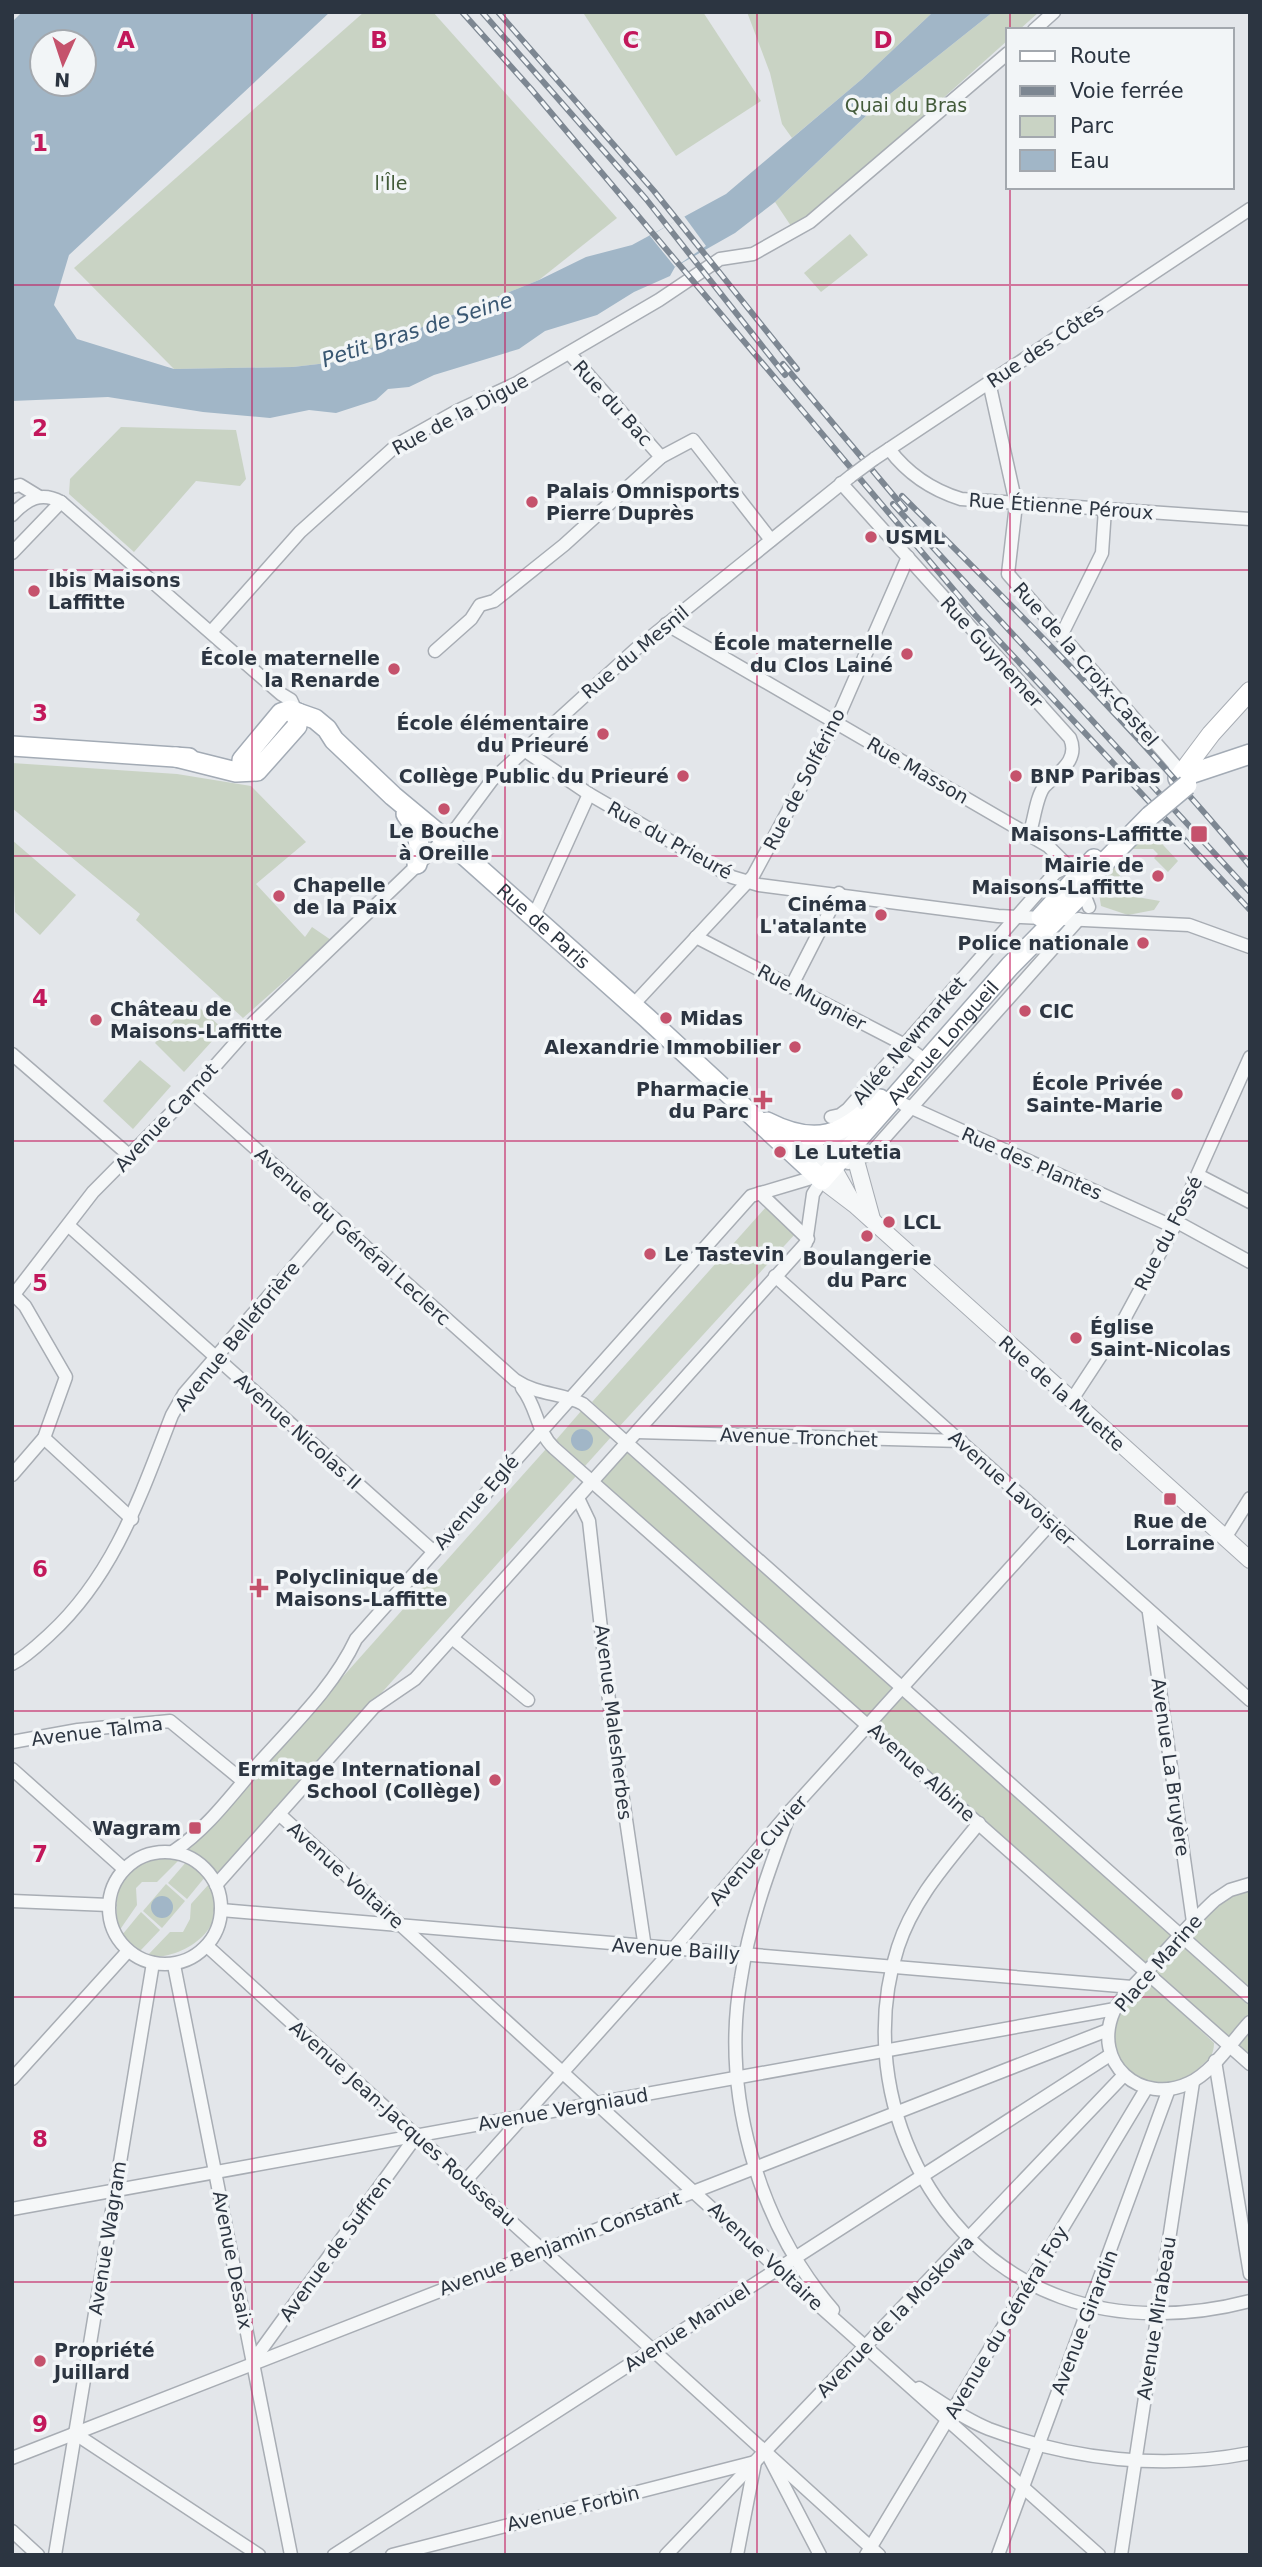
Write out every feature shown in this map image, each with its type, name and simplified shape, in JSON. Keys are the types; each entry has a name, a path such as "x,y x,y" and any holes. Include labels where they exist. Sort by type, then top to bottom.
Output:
{"main road":[{"path":"1183,782 1211,734 1250,691"},
{"name":"Rue de Paris","path":"290,712 315,719 327,729 334,740 393,796 445,839 751,1112 824,1169"},
{"path":"12,746 176,757 248,766 290,712"},
{"path":"1183,782 1250,754"},
{"path":"1183,782 1250,761"},
{"name":"Avenue Longueil","path":"867,1111 916,1054 1073,890 1098,869 1148,813 1183,782"},
{"path":"393,796 417,830 421,844 417,864"},
{"name":"Avenue Longueil","path":"824,1169 855,1153 889,1102 916,1054"},
{"path":"831,1126 867,1111"},
{"name":"Rue de Paris","path":"751,1112 793,1132 831,1126"}],"street":[{"path":"1036,28 1054,12"},
{"name":"Rue de la Digue","path":"211,632 300,532 398,444 457,411 517,383 659,300 720,259 753,254 810,222 1006,55"},
{"name":"Rue des Côtes","path":"846,479 1250,209"},
{"name":"Rue du Bac","path":"569,353 661,457 693,440 771,540"},
{"name":"Rue de la Croix-Castel","path":"989,382 1016,504 1008,574 1174,764 1183,782"},
{"name":"Rue Étienne Péroux","path":"889,449 906,469 945,495 961,499 1250,519"},
{"path":"435,651 471,619 480,605 495,601 554,553 626,492 661,457"},
{"name":"Rue du Mesnil","path":"417,864 445,839 478,802 492,780 524,750 667,624 846,479"},
{"name":"Rue Guynemer","path":"846,479 908,557 1070,738 1073,751 1057,778 1043,788 1029,835"},
{"name":"Rue de Paris","path":"12,487 20,485 38,496 61,502 211,632 290,712"},
{"path":"12,515 26,501 38,496"},
{"path":"12,553 61,502"},
{"path":"1061,636 1102,553 1105,509"},
{"name":"Rue de Solférino","path":"632,1006 747,881 765,856 836,722 908,557"},
{"name":"Rue Masson","path":"667,624 1029,835 1073,890 1106,920"},
{"name":"Rue du Prieuré","path":"524,750 589,794 732,877 1016,918 1189,925 1250,947"},
{"path":"533,918 589,794"},
{"name":"Avenue Carnot","path":"13,1296 93,1192 192,1092 254,1022 417,864"},
{"name":"Allée Newmarket","path":"831,1126 840,1115 916,1054 1016,918 1055,873 1073,890"},
{"path":"855,1153 871,1153 1076,921 1073,890"},
{"path":"791,987 839,893"},
{"name":"Rue Mugnier","path":"696,937 916,1054"},
{"path":"12,1054 130,1156"},
{"name":"Rue du Fossé","path":"1070,1401 1121,1325 1175,1224 1250,1057"},
{"name":"Avenue du Général Leclerc","path":"192,1092 515,1380 532,1391 571,1397 583,1404 626,1443"},
{"name":"Rue des Plantes","path":"889,1102 910,1108 1175,1224 1250,1262"},
{"name":"Avenue Longueil","path":"824,1169 867,1111"},
{"name":"Rue de Paris","path":"793,1132 824,1169"},
{"name":"Rue de la Muette","path":"855,1153 867,1204 875,1224"},
{"path":"216,1885 374,1707 415,1679 808,1239 813,1194 824,1169"},
{"name":"Rue de la Muette","path":"824,1169 875,1224 1250,1560"},
{"name":"Avenue Eglé","path":"174,1851 192,1839 243,1782 339,1672 356,1639 751,1196 808,1179 824,1169"},
{"path":"1198,1175 1250,1202"},
{"path":"760,1192 808,1239"},
{"name":"Avenue Belleforière","path":"12,1664 27,1656 62,1623 92,1588 117,1550 132,1519 172,1415 184,1394 335,1219"},
{"name":"Avenue Nicolas II","path":"69,1226 433,1551"},
{"name":"Avenue Lavoisier","path":"775,1276 1149,1613 1250,1700"},
{"path":"12,1475 44,1438 66,1377 25,1306 13,1296"},
{"name":"Avenue du Général Leclerc","path":"515,1380 534,1407 540,1433 593,1481"},
{"name":"Avenue Tronchet","path":"637,1432 961,1441"},
{"path":"44,1438 132,1519"},
{"path":"626,1443 1250,1997"},
{"name":"Avenue Albine","path":"593,1481 1250,2064"},
{"name":"Avenue Malesherbes","path":"578,1498 589,1521 611,1718 645,1948"},
{"path":"1224,1538 1250,1498"},
{"name":"Avenue Cuvier","path":"467,2179 673,1949 792,1810 1051,1523"},
{"name":"Avenue La Bruyère","path":"1149,1613 1193,1922"},
{"path":"452,1638 528,1700"},
{"name":"Avenue Talma","path":"12,1742 78,1730 170,1721 243,1782"},
{"path":"12,1769 124,1869"},
{"path":"792,1810 756,1908 745,1955 735,2035 738,2077 755,2166 794,2257 827,2303 865,2347"},
{"name":"Avenue Voltaire","path":"279,1814 777,2268 865,2347 950,2416 1022,2486 1100,2555"},
{"path":"979,1823 921,1894 892,1966 885,2016 884,2052 894,2112 921,2176 944,2210 998,2262 1060,2297 1091,2305 1157,2313 1190,2313 1250,2301"},
{"path":"174,1851 189,1856 216,1885 221,1910 217,1928 207,1946 193,1959 174,1965 153,1964 128,1951 111,1922 109,1905 114,1886 124,1869 139,1858 156,1852 174,1851"},
{"name":"Place Marine","path":"1123,2076 1111,2055 1108,2030 1115,2009 1193,1922 1230,1890 1250,1884"},
{"path":"12,1901 109,1905"},
{"name":"Avenue Bailly","path":"221,1910 645,1948 1132,1987"},
{"name":"Avenue Jean-Jacques Rousseau","path":"207,1946 766,2451 872,2552"},
{"path":"12,2079 128,1951"},
{"name":"Avenue Wagram","path":"55,2555 153,1964"},
{"name":"Avenue Desaix","path":"174,1965 291,2555"},
{"name":"Avenue Vergniaud","path":"12,2209 1115,2009"},
{"path":"1123,2076 1146,2089 1169,2090 1193,2082 1215,2062 1250,2022"},
{"name":"Avenue Benjamin Constant","path":"12,2458 253,2361 1108,2030"},
{"name":"Avenue Manuel","path":"334,2555 1111,2055"},
{"path":"1215,2062 1250,2274"},
{"name":"Avenue de la Moskowa","path":"666,2555 1123,2076"},
{"name":"Avenue Mirabeau","path":"1121,2555 1193,2082"},
{"name":"Avenue du Général Foy","path":"872,2552 950,2416 1146,2089"},
{"name":"Avenue Girardin","path":"998,2555 1169,2090"},
{"name":"Avenue de Suffren","path":"253,2361 417,2135"},
{"path":"950,2416 1038,2444 1087,2455 1182,2461 1250,2453"},
{"path":"74,2433 259,2555"},
{"path":"766,2451 820,2555"},
{"path":"737,2555 755,2462"},
{"name":"Avenue Forbin","path":"392,2555 755,2462"},
{"path":"12,2531 38,2555"}],"green space":[{"name":"l'Île","path":"364,12 433,12 617,218 539,280 336,362 293,367 174,369 74,268"},
{"path":"703,12 761,101 676,156 584,14"},
{"path":"747,12 933,12 862,79 792,138 782,124 770,73"},
{"name":"Quai du Bras","path":"993,12 1039,12 1021,28 1006,28 1006,42 815,213 793,229 775,202 885,98"},
{"path":"850,234 868,255 821,292 804,273"},
{"path":"121,427 236,430 246,479 240,486 196,481 134,552 69,494 70,479"},
{"path":"12,763 177,774 251,786 306,842 256,884 305,937 312,927 331,940 243,1018 136,920 140,914 12,808"},
{"path":"1151,832 1178,861 1168,872 1154,858 1158,854 1153,849 1132,849"},
{"path":"12,840 76,895 40,935 15,912"},
{"path":"1118,863 1125,869 1105,894 1109,898 1131,896 1160,901 1154,910 1128,915 1101,906 1098,887"},
{"path":"191,1000 223,1029 184,1072 155,1043"},
{"path":"140,1060 171,1086 133,1129 103,1101"},
{"path":"767,1206 796,1233 619,1427 592,1402"},
{"path":"582,1410 612,1436 585,1466 556,1440"},
{"path":"546,1449 577,1475 219,1874 189,1849"},
{"path":"628,1450 1250,2002 1250,2058 601,1481"},
{"path":"169,1857 180,1859 157,1882 142,1882 136,1888 137,1905 119,1931 117,1903 124,1880 141,1864"},
{"path":"187,1861 205,1877 187,1899 168,1883"},
{"path":"166,1884 185,1901 162,1928 143,1911"},
{"path":"209,1884 216,1899 216,1913 211,1926 202,1937 176,1953 147,1956 170,1932 183,1932 190,1919 191,1904"},
{"path":"1240,1891 1250,1891 1250,1992 1186,1934 1216,1904"},
{"path":"141,1912 160,1930 140,1951 122,1935"},
{"path":"1151,1984 1214,2043 1211,2056 1202,2065 1181,2080 1160,2085 1141,2081 1126,2070 1117,2053 1115,2033 1123,2009 1142,1985"}],"water":[{"name":"Petit Bras de Seine","path":"22,12 330,12 69,255 54,305 77,339 174,369 293,367 336,362 539,280 586,257 632,245 726,194 862,79 933,12 993,12 885,98 775,202 735,233 675,267 670,276 634,292 597,315 545,331 519,349 434,375 409,387 388,389 376,400 336,413 309,410 270,418 203,412 108,397 12,401 12,22"},
{"path":"582,1429 590,1432 593,1440 590,1448 582,1451 574,1448 571,1440 574,1432"},
{"path":"162,1896 170,1899 173,1907 170,1915 162,1918 154,1915 151,1907 154,1899"}],"pier":[{"path":"684,216 706,246 675,267 650,236"}],"railway":[{"path":"462,12 531,89 975,615 1250,910"},
{"path":"482,12 646,199 785,375"},
{"path":"498,12 654,191 797,369"},
{"path":"783,364 905,509"},
{"path":"902,496 1080,677 1167,770 1250,866"},
{"path":"893,504 1250,892"}],"place":[{"name":"Palais Omnisports Pierre Duprès","path":"532,502"},
{"name":"USML","path":"871,537"},
{"name":"Ibis Maisons Laffitte","path":"34,591"},
{"name":"École maternelle du Clos Lainé","path":"907,654"},
{"name":"École maternelle la Renarde","path":"394,669"},
{"name":"École élémentaire du Prieuré","path":"603,734"},
{"name":"Collège Public du Prieuré","path":"683,776"},
{"name":"BNP Paribas","path":"1016,776"},
{"name":"Le Bouche à Oreille","path":"444,809"},
{"name":"Maisons-Laffitte","path":"1199,834"},
{"name":"Mairie de Maisons-Laffitte","path":"1158,876"},
{"name":"Chapelle de la Paix","path":"279,896"},
{"name":"Cinéma L'atalante","path":"881,915"},
{"name":"Police nationale","path":"1143,943"},
{"name":"CIC","path":"1025,1011"},
{"name":"Midas","path":"666,1018"},
{"name":"Château de Maisons-Laffitte","path":"96,1020"},
{"name":"Alexandrie Immobilier","path":"795,1047"},
{"name":"École Privée Sainte-Marie","path":"1177,1094"},
{"name":"Pharmacie du Parc","path":"763,1100"},
{"name":"Le Lutetia","path":"780,1152"},
{"name":"LCL","path":"889,1222"},
{"name":"Boulangerie du Parc","path":"867,1236"},
{"name":"Le Tastevin","path":"650,1254"},
{"name":"Église Saint-Nicolas","path":"1076,1338"},
{"name":"Rue de Lorraine","path":"1170,1499"},
{"name":"Polyclinique de Maisons-Laffitte","path":"259,1588"},
{"name":"Ermitage International School (Collège)","path":"495,1780"},
{"name":"Wagram","path":"195,1828"},
{"name":"Propriété Juillard","path":"40,2361"}]}
